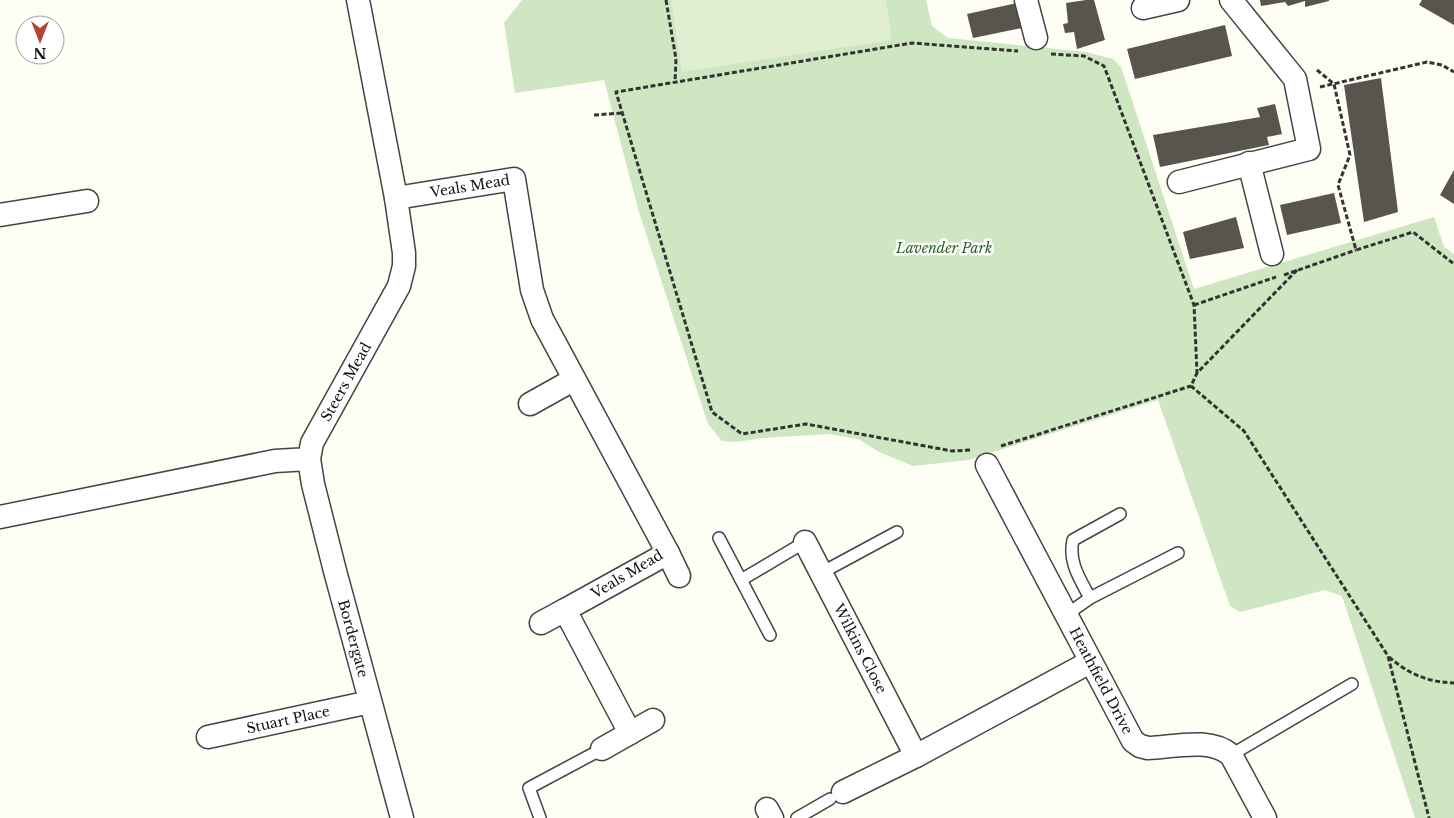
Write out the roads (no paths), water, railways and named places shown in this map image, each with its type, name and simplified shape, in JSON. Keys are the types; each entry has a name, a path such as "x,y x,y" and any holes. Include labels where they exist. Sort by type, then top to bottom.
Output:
{"street":[{"name":"Steers Mead","path":"309,459 312,443 402,276 404,253 396,198 358,0"},
{"path":"1026,0 1036,47"},
{"path":"1143,8 1178,0"},
{"path":"1179,182 1309,149 1295,79 1231,0"},
{"path":"1250,163 1272,254"},
{"name":"Veals Mead","path":"396,198 514,179 532,290 542,319 573,380 668,553 541,623"},
{"path":"0,215 87,201"},
{"path":"530,404 573,380"},
{"name":"Heathfield Drive","path":"983,455 1133,741 1140,746 1211,745 1224,749 1231,755"},
{"path":"0,517 275,461 309,459"},
{"name":"Bordergate","path":"309,459 313,484 402,818"},
{"name":"Wilkins Close","path":"805,542 916,756"},
{"path":"668,553 679,576"},
{"path":"565,610 630,733"},
{"path":"836,796 916,756 1090,662"},
{"name":"Stuart Place","path":"208,737 370,702"},
{"path":"602,749 654,720"},
{"path":"1231,755 1265,818"}],"lane":[{"path":"1090,598 1073,564 1071,551 1073,540 1120,514"},
{"path":"821,573 897,532"},
{"path":"720,538 770,635"},
{"path":"741,580 805,542"},
{"path":"1066,615 1090,598 1178,553"},
{"path":"1231,755 1352,684"},
{"path":"540,818 529,788 602,749"},
{"path":"797,818 836,796"}],"park label":[{"name":"Lavender Park","path":"944,248"}]}
